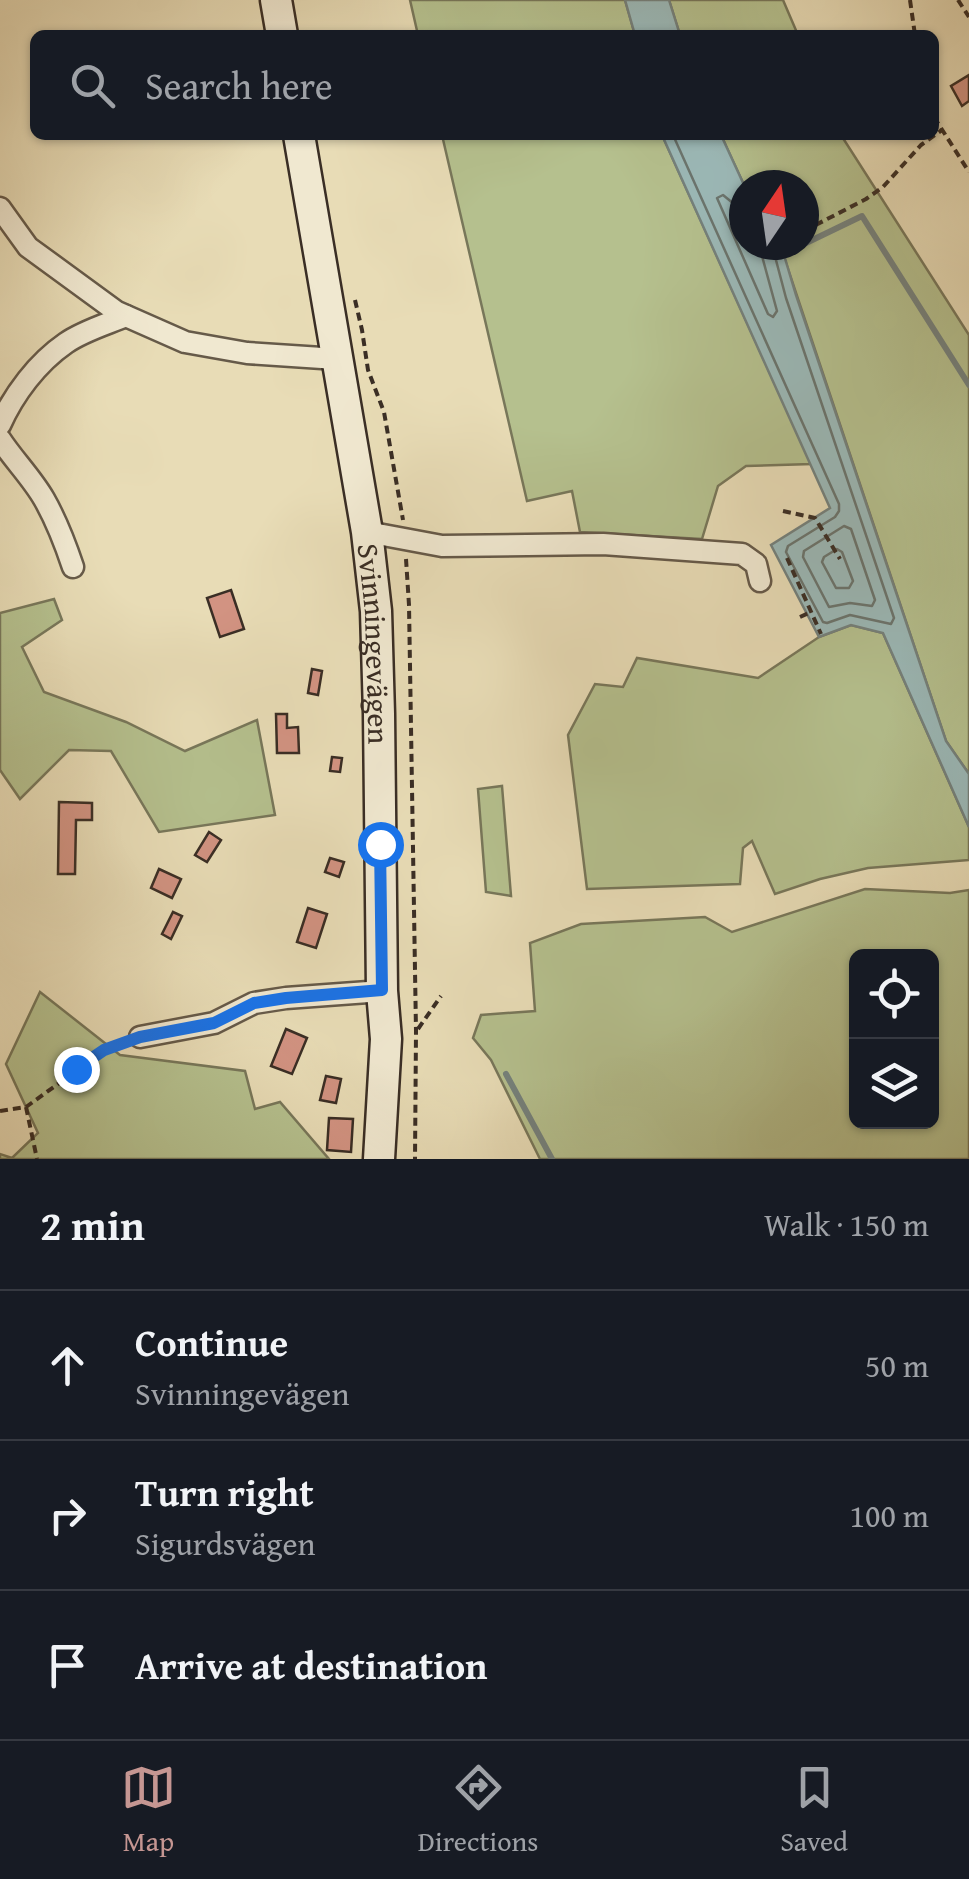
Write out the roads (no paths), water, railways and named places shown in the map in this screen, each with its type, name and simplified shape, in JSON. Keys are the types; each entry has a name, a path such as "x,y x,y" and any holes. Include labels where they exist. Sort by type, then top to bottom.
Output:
{"main road":[{"path":"276,0 281,30"},
{"name":"Svinningevägen","path":"300,140 367,532 376,611 386,1043 379,1159"}],"street":[{"path":"0,208 28,247 117,312 185,342 246,353 337,358"},
{"path":"0,425 13,398 68,342 126,316"},
{"path":"0,439 42,496 64,538 72,567"},
{"path":"367,532 442,546 603,544 742,554 768,574"},
{"path":"140,1037 214,1023 254,1003 382,990"}],"water":[{"path":"625,0 669,0 678,30 634,30"},
{"path":"664,140 723,140 737,170 729,170 729,260 786,260 946,741 969,774 969,827 883,633 851,625 819,637 771,545 830,508"}],"waterway":[{"path":"819,237 862,216 969,385"},
{"path":"506,1074 552,1159"}]}
